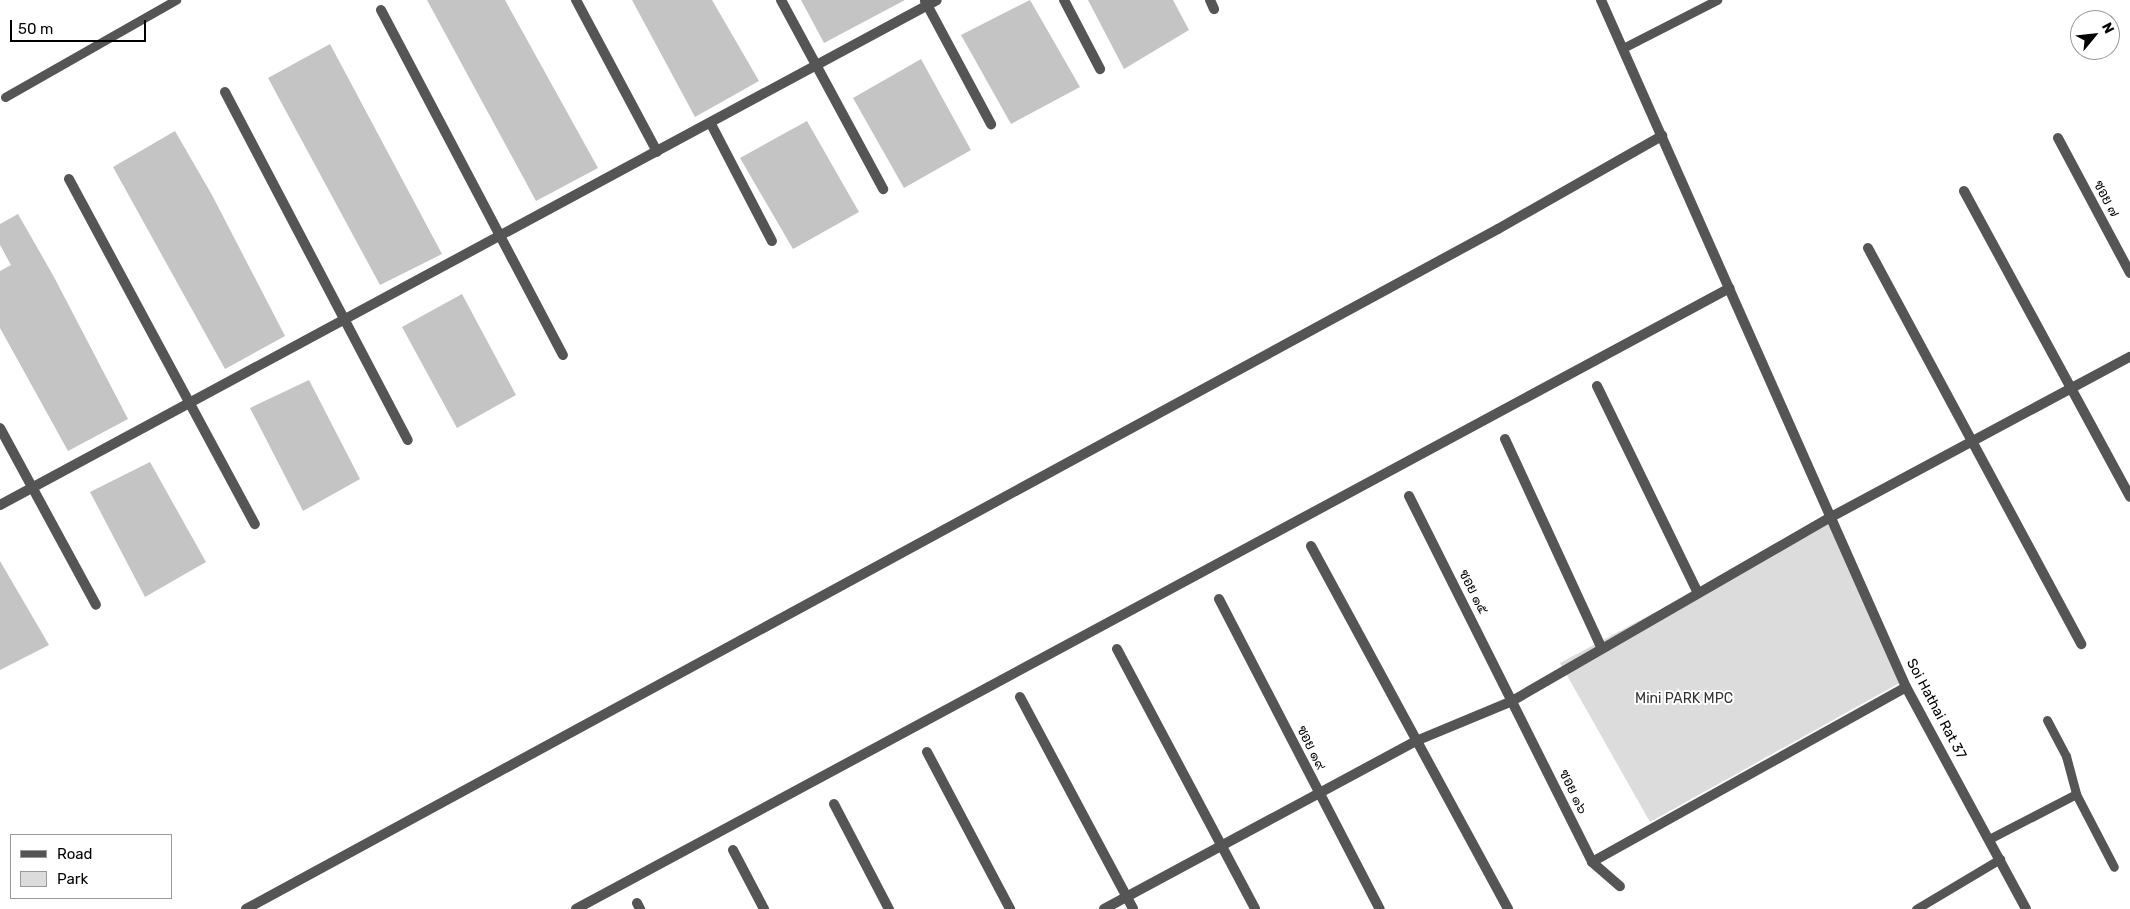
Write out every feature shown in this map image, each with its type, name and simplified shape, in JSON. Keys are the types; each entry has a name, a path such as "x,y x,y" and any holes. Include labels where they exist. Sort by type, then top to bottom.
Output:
{"street":[{"path":"576,0 657,152"},
{"path":"781,0 883,189"},
{"path":"0,505 500,234 711,124 816,67 926,3 937,0"},
{"path":"1064,0 1100,69"},
{"name":"Soi Hathai Rat 37","path":"1601,0 1906,687 2026,909"},
{"path":"926,3 991,124"},
{"path":"381,10 564,355"},
{"path":"225,92 408,440"},
{"path":"711,124 772,240"},
{"path":"246,909 1498,229 1662,136"},
{"name":"ซอย ๗","path":"2058,138 2130,273"},
{"path":"69,179 255,524"},
{"path":"1964,191 2130,498"},
{"path":"1868,248 2081,644"},
{"path":"576,909 1730,288"},
{"path":"1104,909 1416,741 1512,701 1601,647 1831,517 2130,357"},
{"path":"1597,386 1698,593"},
{"path":"0,428 96,605"},
{"path":"1505,439 1601,647"},
{"name":"ซอย ๑๕","path":"1409,496 1512,701"},
{"path":"1311,546 1508,909"},
{"name":"ซอย ๑๙","path":"1219,599 1380,909"},
{"path":"1117,649 1255,909"},
{"path":"1592,862 1906,687"},
{"path":"1020,697 1133,909"},
{"name":"ซอย ๑๖","path":"1512,701 1592,862 1620,886"},
{"path":"927,752 1010,909"},
{"path":"834,804 889,909"},
{"path":"733,850 764,909"}],"lane":[{"path":"6,97 176,0"},
{"path":"1623,48 1717,0"},
{"path":"2047,720 2066,756 2076,794 2114,867"},
{"path":"1989,839 2076,794"},
{"path":"1916,909 2000,859"}],"green space":[{"name":"Mini PARK MPC","path":"1827,520 1903,681 1650,822 1560,663"}],"building":[{"path":"427,0 505,0 598,168 536,201"},
{"path":"632,0 712,0 759,81 695,117"},
{"path":"801,0 905,0 824,43"},
{"path":"1030,0 1080,87 1011,124 961,35"},
{"path":"1088,0 1173,0 1189,30 1124,69"},
{"path":"330,44 442,254 380,285 268,78"},
{"path":"921,59 971,150 904,188 853,98"},
{"path":"807,121 859,212 793,249 740,158"},
{"path":"175,131 212,195 285,336 225,369 113,167"},
{"path":"18,214 54,277 128,419 68,451 0,328 0,271 11,265 0,245 0,224"},
{"path":"462,294 516,395 457,428 402,327"},
{"path":"309,380 360,479 303,511 250,408"},
{"path":"150,462 206,562 145,597 90,492"},
{"path":"0,561 49,645 0,670"}]}
